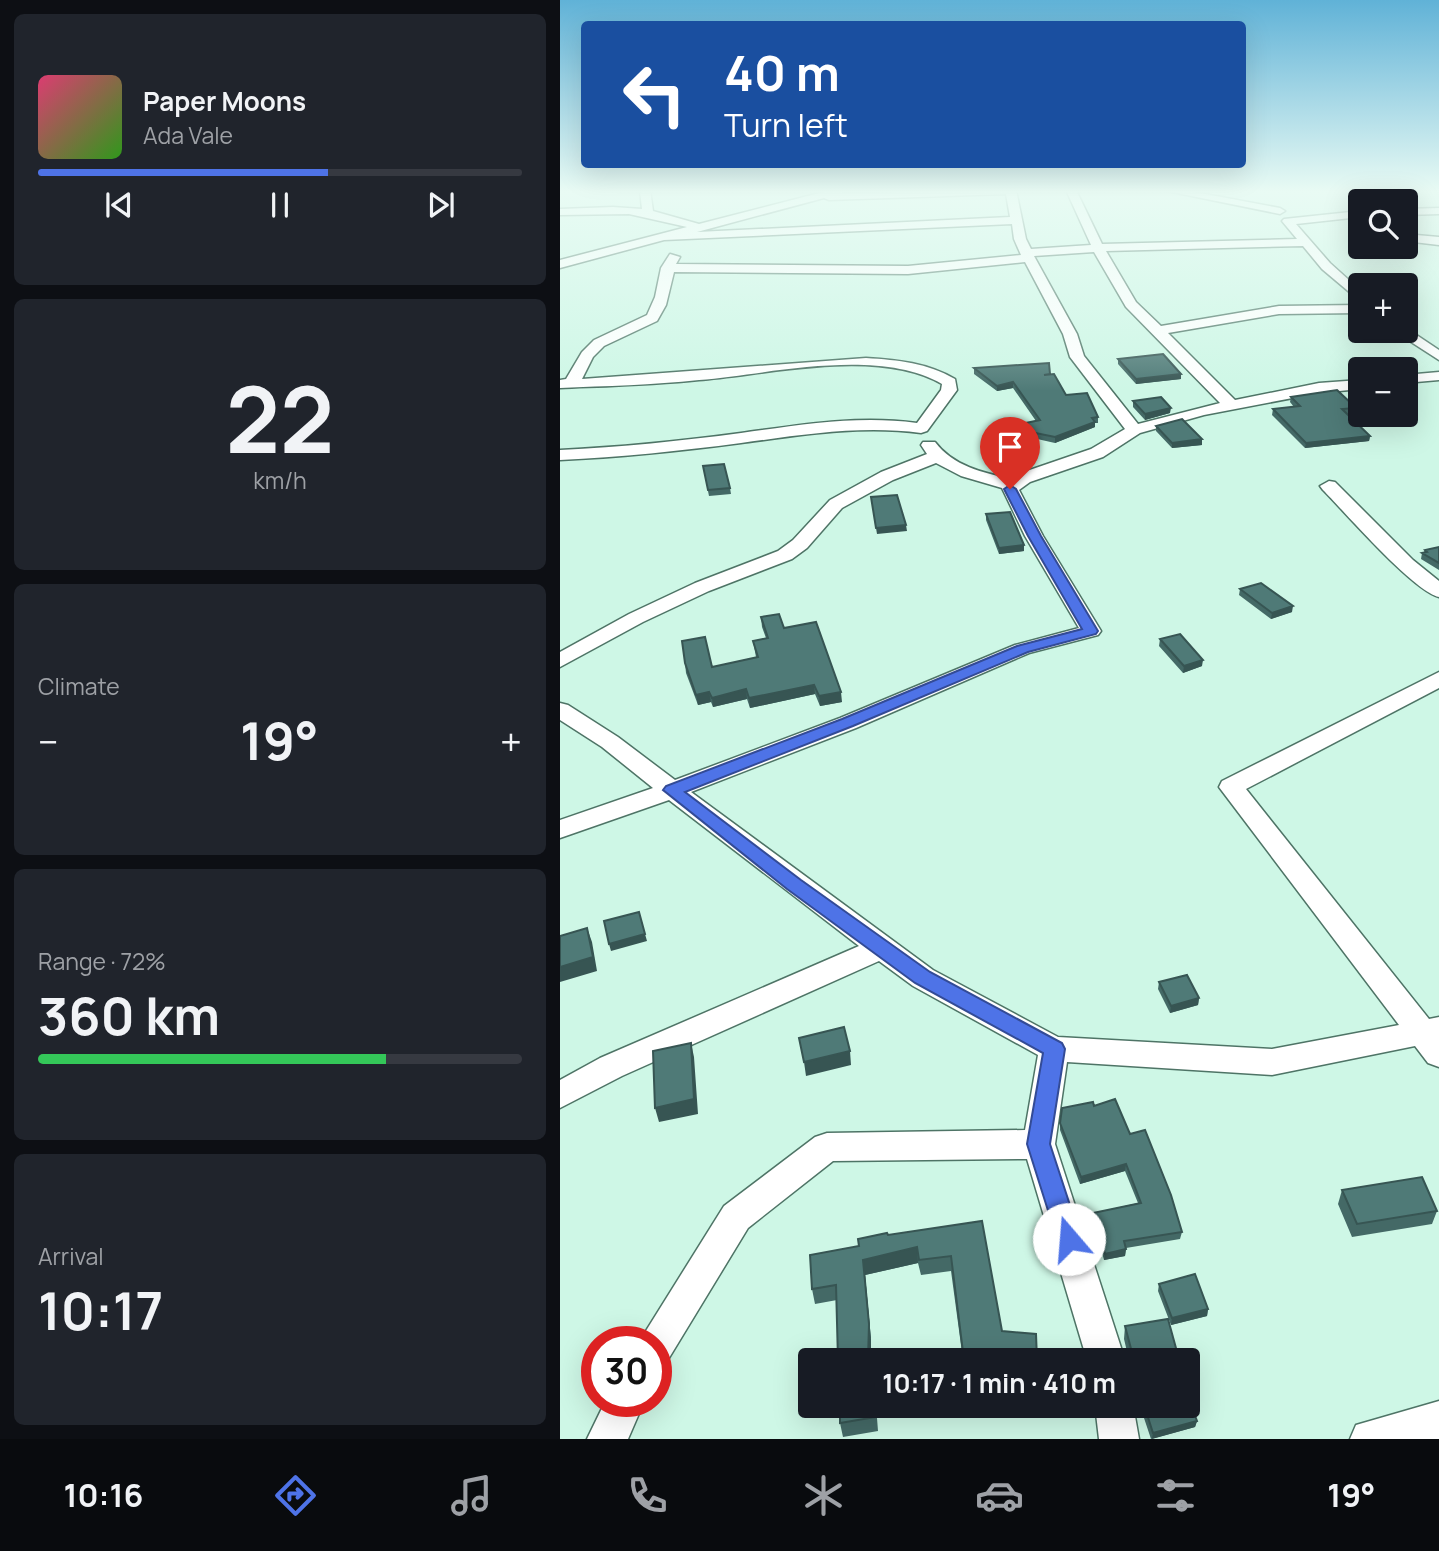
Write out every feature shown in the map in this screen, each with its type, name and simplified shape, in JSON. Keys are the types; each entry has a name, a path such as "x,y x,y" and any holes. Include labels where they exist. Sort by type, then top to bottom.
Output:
{"street":[{"path":"560,264 585,257"},
{"path":"566,383 594,345 610,336 645,324 654,317 667,268 674,257"},
{"path":"667,268 908,271 1019,257"},
{"path":"1029,257 1070,334 1077,357 1134,430"},
{"path":"1103,257 1131,304 1231,405"},
{"path":"1319,257 1348,286"},
{"path":"1157,331 1279,310 1348,309"},
{"path":"1417,343 1439,356"},
{"path":"566,383 701,376 822,362 902,365 941,374 950,382 950,390 921,428"},
{"path":"1418,378 1439,376"},
{"path":"560,829 848,723 1022,649 1091,631 1034,536 1010,489 1014,485 1024,478 1097,453 1134,430 1231,405 1348,385"},
{"path":"560,455 730,439 833,424 894,423 921,428"},
{"path":"921,428 935,457 983,478 1014,485"},
{"path":"560,661 647,613 702,587 785,555 800,544 836,504 887,476 935,457"},
{"path":"1329,486 1406,564 1439,591"},
{"path":"1434,1038 1231,787 1439,678"},
{"path":"560,710 610,742 923,978 1054,1049 1272,1062 1434,1038"},
{"path":"560,1095 611,1067 881,948"},
{"path":"1054,1049 1039,1144 1103,1348"},
{"path":"668,1326 736,1217 827,1147 1039,1144"},
{"path":"607,1439 618,1417"},
{"path":"1116,1418 1119,1439"},
{"path":"1370,1439 1439,1420"}],"building":[{"path":"1163,354 1181,374 1136,379 1118,359"},
{"path":"1049,363 1050,374 1044,375 1054,374 1066,395 1087,393 1098,417 1092,418 1095,422 1055,437 1006,427 1040,420 1013,382 997,386 974,368"},
{"path":"1337,390 1348,400 1348,409 1342,409 1348,415 1348,427 1361,427 1370,436 1306,443 1273,409 1300,406 1291,397"},
{"path":"1161,397 1171,408 1145,414 1133,401"},
{"path":"1182,419 1202,439 1172,443 1156,426"},
{"path":"724,464 730,488 708,490 703,466"},
{"path":"897,495 906,525 876,528 871,497"},
{"path":"1010,512 1024,545 999,548 986,514"},
{"path":"1439,547 1439,563 1422,553 1427,552 1425,550"},
{"path":"1261,583 1293,606 1272,613 1240,589"},
{"path":"779,614 784,628 816,622 841,692 819,696 814,685 749,698 746,689 712,698 709,692 696,695 685,663 682,641 705,637 712,667 758,657 753,641 768,638 761,617"},
{"path":"1180,634 1203,660 1184,666 1160,639"},
{"path":"639,912 645,934 609,944 604,921"},
{"path":"587,928 593,957 560,967 560,936"},
{"path":"1187,975 1199,998 1171,1006 1159,982"},
{"path":"844,1027 850,1051 804,1062 799,1038"},
{"path":"691,1043 694,1099 655,1108 653,1051"},
{"path":"1115,1099 1130,1134 1145,1130 1171,1195 1182,1232 1124,1241 1126,1249 1105,1254 1093,1213 1141,1203 1126,1164 1081,1177 1060,1123 1062,1108 1093,1102 1094,1106"},
{"path":"1422,1177 1437,1211 1357,1224 1342,1190"},
{"path":"982,1221 1002,1331 1036,1334 1037,1348 962,1348 951,1256 919,1260 917,1247 863,1260 869,1324 868,1348 838,1348 836,1285 812,1289 810,1255 859,1246 858,1239 887,1233 888,1235"},
{"path":"1195,1274 1208,1309 1172,1318 1159,1284"},
{"path":"1168,1319 1176,1348 1131,1348 1125,1326"},
{"path":"840,1418 870,1418 840,1423"},
{"path":"1148,1418 1196,1418 1197,1421 1153,1433"}],"route":[{"path":"1010,489 1034,536 1091,631 1022,649 848,723 672,790 923,978 1054,1049 1039,1144 1069,1239"}]}
